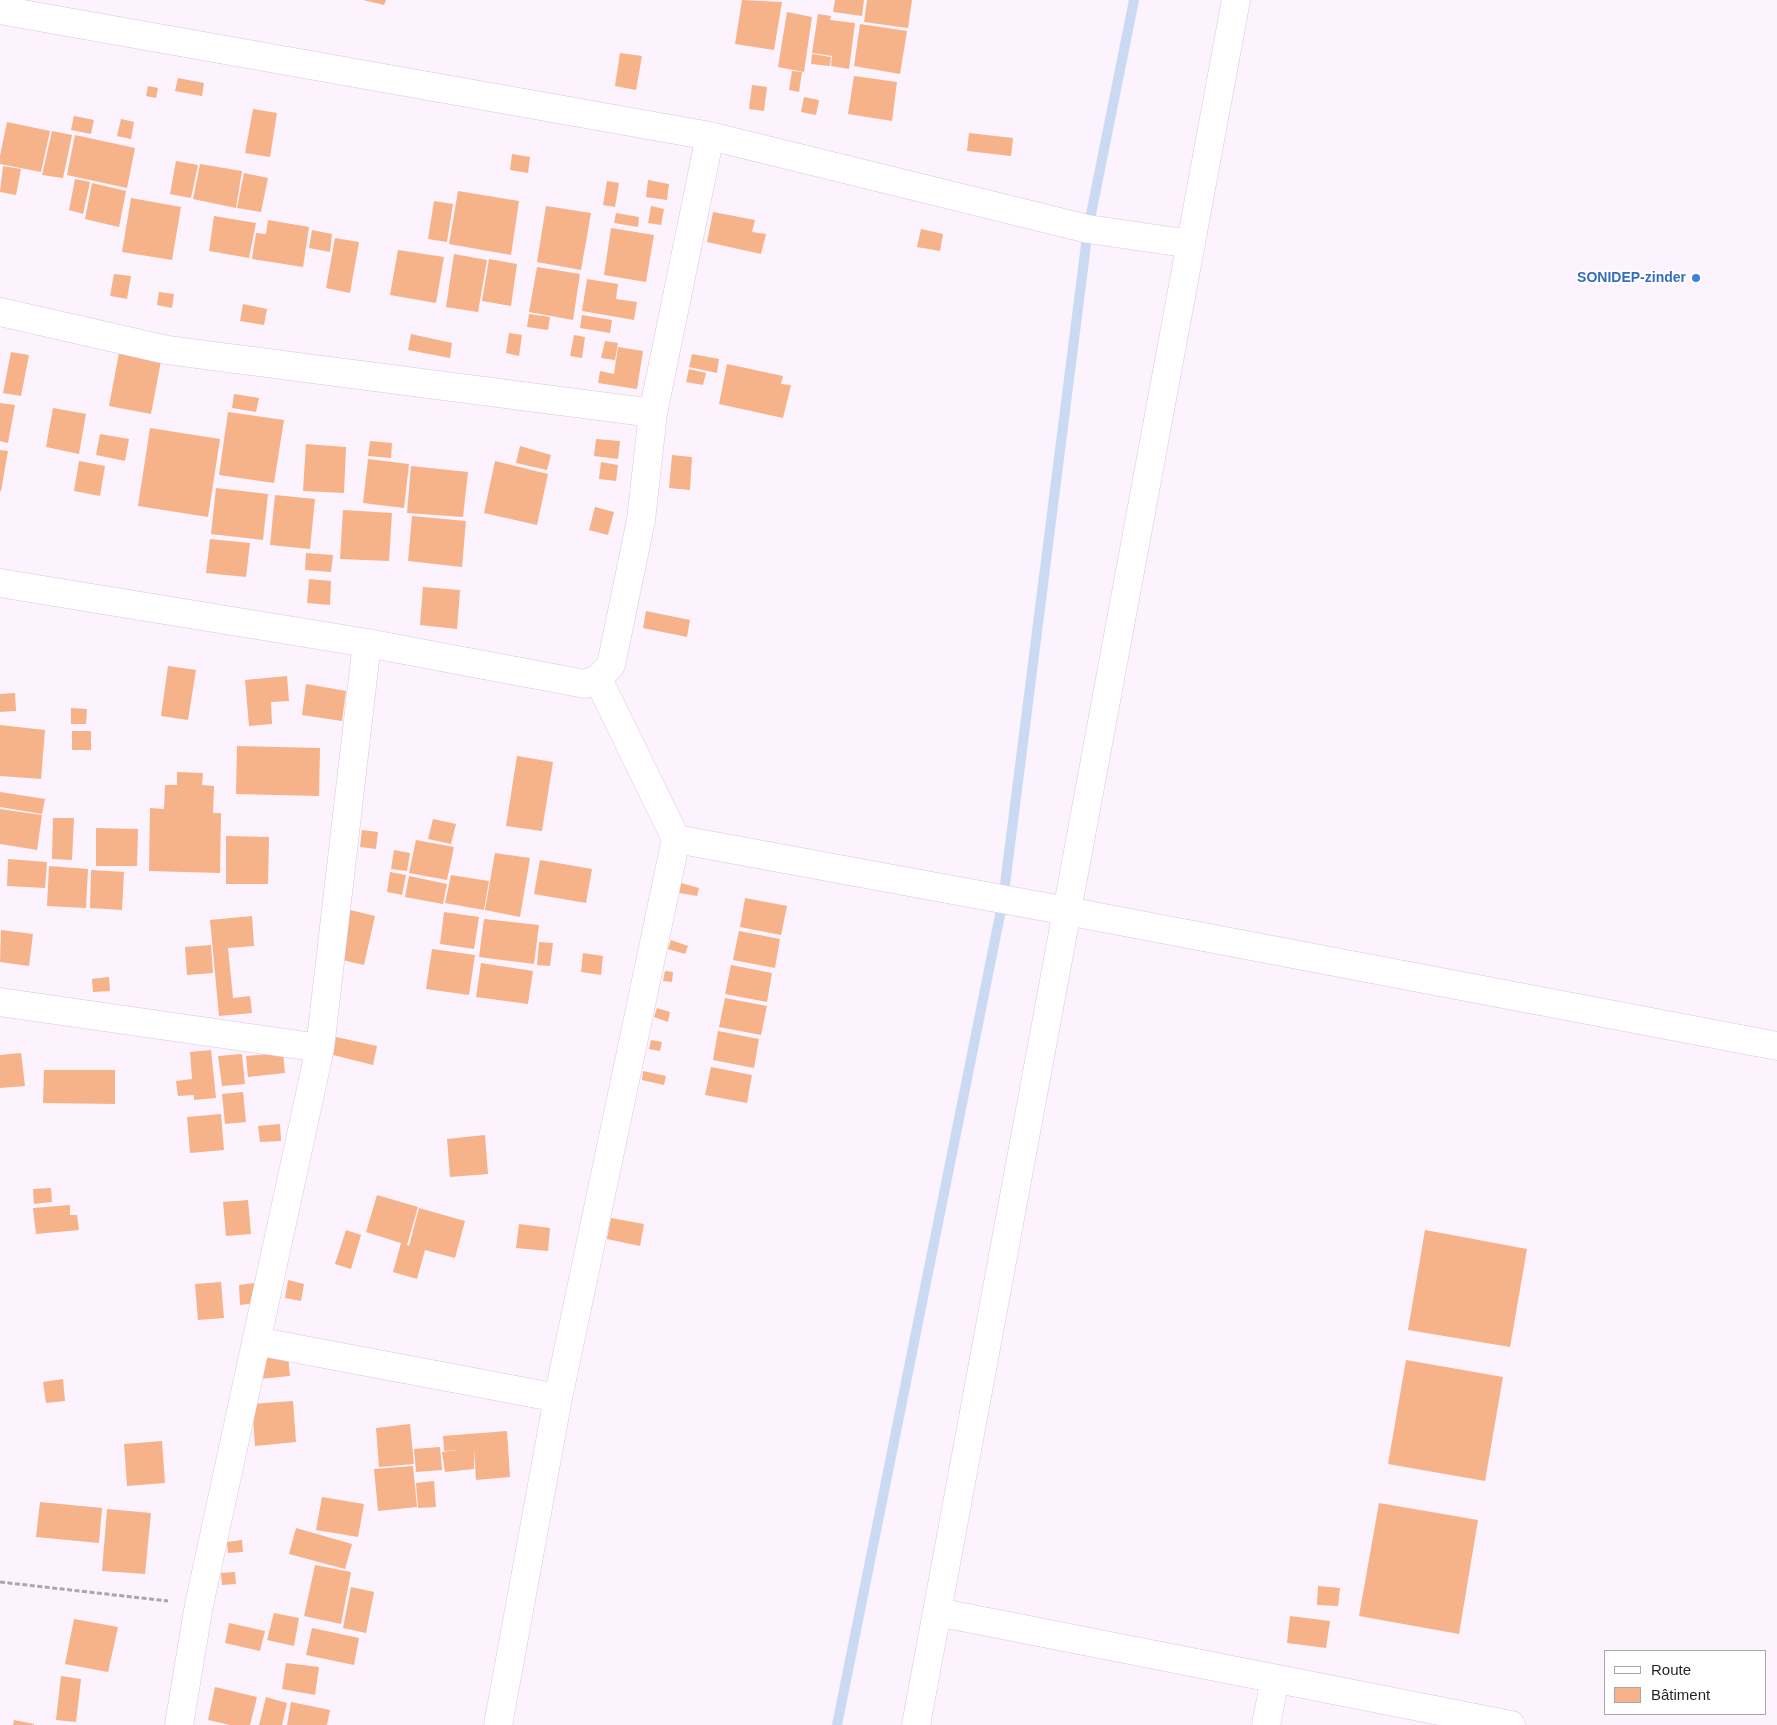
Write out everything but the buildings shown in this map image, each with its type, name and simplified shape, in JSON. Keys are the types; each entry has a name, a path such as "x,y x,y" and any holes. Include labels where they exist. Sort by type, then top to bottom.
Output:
{"street":[{"path":"916,1725 1236,0"},
{"path":"0,10 710,136 1088,229 1191,244"},
{"path":"0,584 367,643 585,684 598,680 611,665 639,530 653,413 710,136"},
{"path":"0,312 167,350 653,413"},
{"path":"179,1725 199,1605 320,1048 367,643"},
{"path":"498,1725 558,1398 676,839 598,680"},
{"path":"676,839 1777,1046"},
{"path":"0,1002 320,1048"},
{"path":"256,1341 558,1398"},
{"path":"937,1612 1511,1725"},
{"path":"1266,1725 1275,1679"}],"path":[{"path":"0,1582 199,1605"}],"waterway":[{"path":"837,1725 1003,900 1088,229 1134,0"}],"place":[{"name":"SONIDEP-zinder","path":"1696,278"}]}
